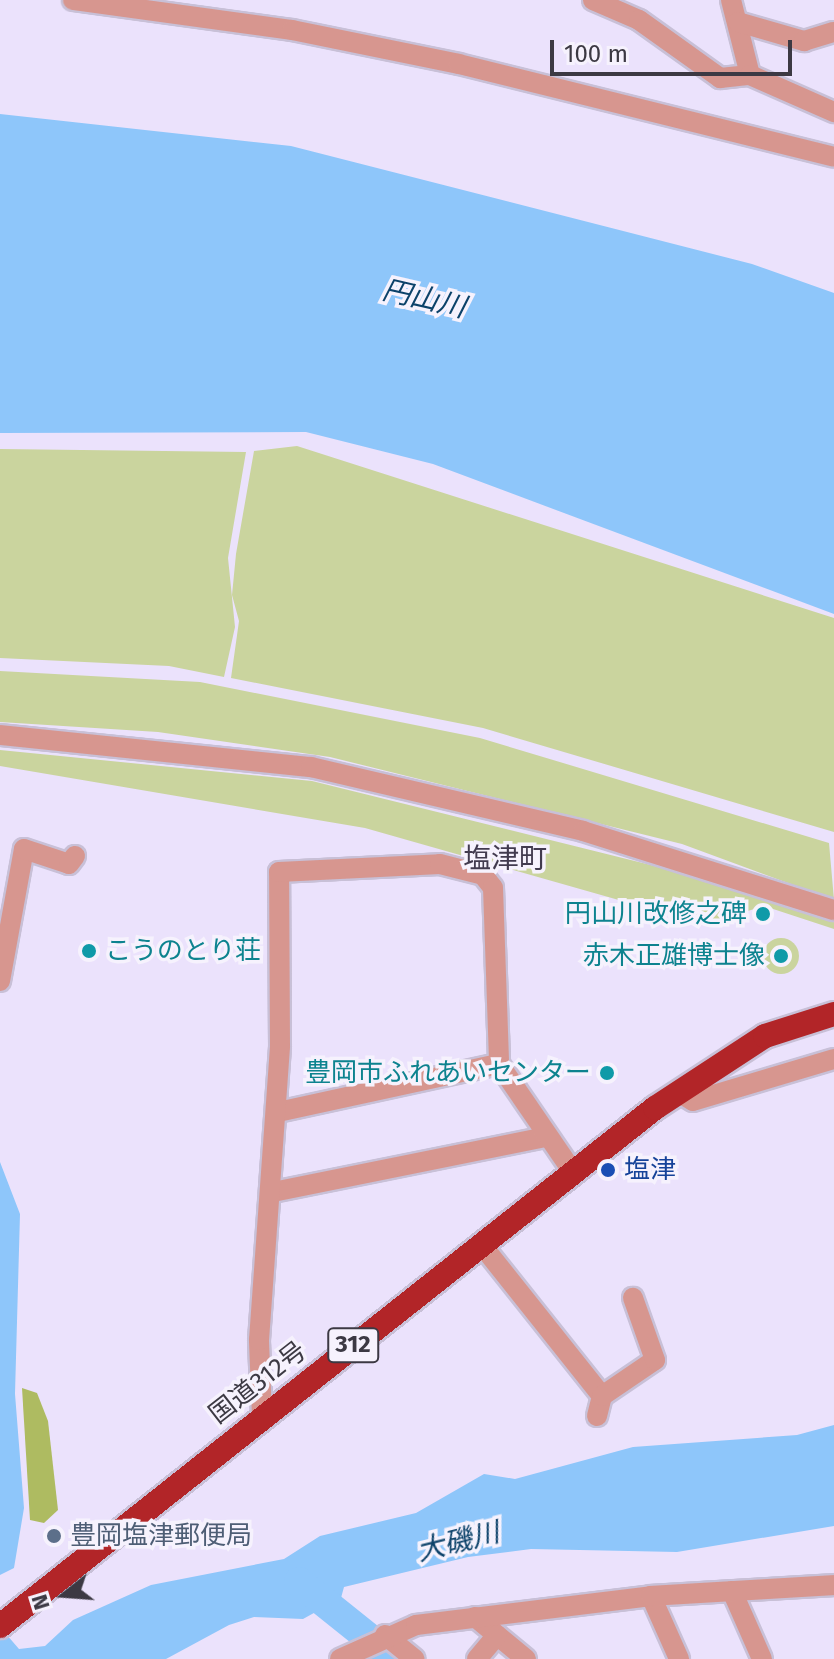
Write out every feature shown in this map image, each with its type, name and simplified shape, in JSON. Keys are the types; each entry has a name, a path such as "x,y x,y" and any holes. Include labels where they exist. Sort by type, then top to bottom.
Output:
{"highway":[{"name":"国道312号","path":"2,1624 262,1416 678,1092 765,1036 834,1014"},
{"name":"国道312号","path":"706,1073 834,1027"}],"street":[{"path":"73,0 277,28 459,64 834,157"},
{"path":"593,0 639,20 720,78 750,75 834,112"},
{"path":"731,0 750,75"},
{"path":"738,22 804,41 834,32"},
{"path":"0,735 115,741 326,770 583,831 834,910"},
{"path":"0,981 24,849 69,864 75,856"},
{"path":"262,1416 259,1340 278,1112 277,879 286,869 440,864 483,875 493,888 499,1064 546,1137 573,1172"},
{"path":"678,1092 693,1101 834,1059"},
{"path":"278,1112 499,1064"},
{"path":"273,1192 546,1137"},
{"path":"481,1244 600,1406 655,1360 633,1298"},
{"path":"348,1654 385,1635 475,1617 651,1596 834,1585"},
{"path":"732,1591 762,1659"},
{"path":"651,1596 679,1659"},
{"path":"475,1617 526,1659"},
{"path":"385,1635 415,1659"},
{"path":"477,1659 497,1635"}],"green space":[{"path":"297,446 834,618 834,832 483,728 231,678 239,621 232,595 236,554 254,451"},
{"path":"0,449 246,452 228,558 235,627 224,677 169,666 0,658"},
{"path":"0,671 200,682 480,738 829,843 834,900 682,844 330,757 158,732 0,722"},
{"path":"0,750 312,781 679,872 834,922 834,929 764,906 709,923 689,920 365,828 0,766"},
{"path":"781,938 794,943 799,956 794,969 781,974 768,969 763,956 768,943"},
{"path":"22,1388 37,1393 48,1421 58,1510 44,1523 30,1520"}],"water":[{"name":"円山川","path":"0,114 291,146 752,264 834,293 834,614 433,464 306,432 0,433"},
{"path":"0,1162 20,1214 15,1394 24,1508 14,1568 0,1575"},
{"name":"大磯川","path":"834,1425 834,1526 677,1552 531,1549 468,1557 344,1587 341,1598 303,1619 254,1617 229,1625 166,1659 0,1659 0,1627 19,1649 45,1646 73,1620 151,1585 284,1559 320,1536 416,1513 484,1474 515,1479 633,1447 797,1435"}],"waterway":[{"path":"299,1582 395,1659"}],"place":[{"name":"円山川改修之碑","path":"763,914"},
{"name":"こうのとり荘","path":"89,951"},
{"name":"赤木正雄博士像","path":"781,956"},
{"name":"豊岡市ふれあいセンター","path":"607,1073"},
{"name":"塩津","path":"608,1170"},
{"name":"豊岡塩津郵便局","path":"54,1536"}],"district":[{"name":"塩津町","path":"505,859"}]}
